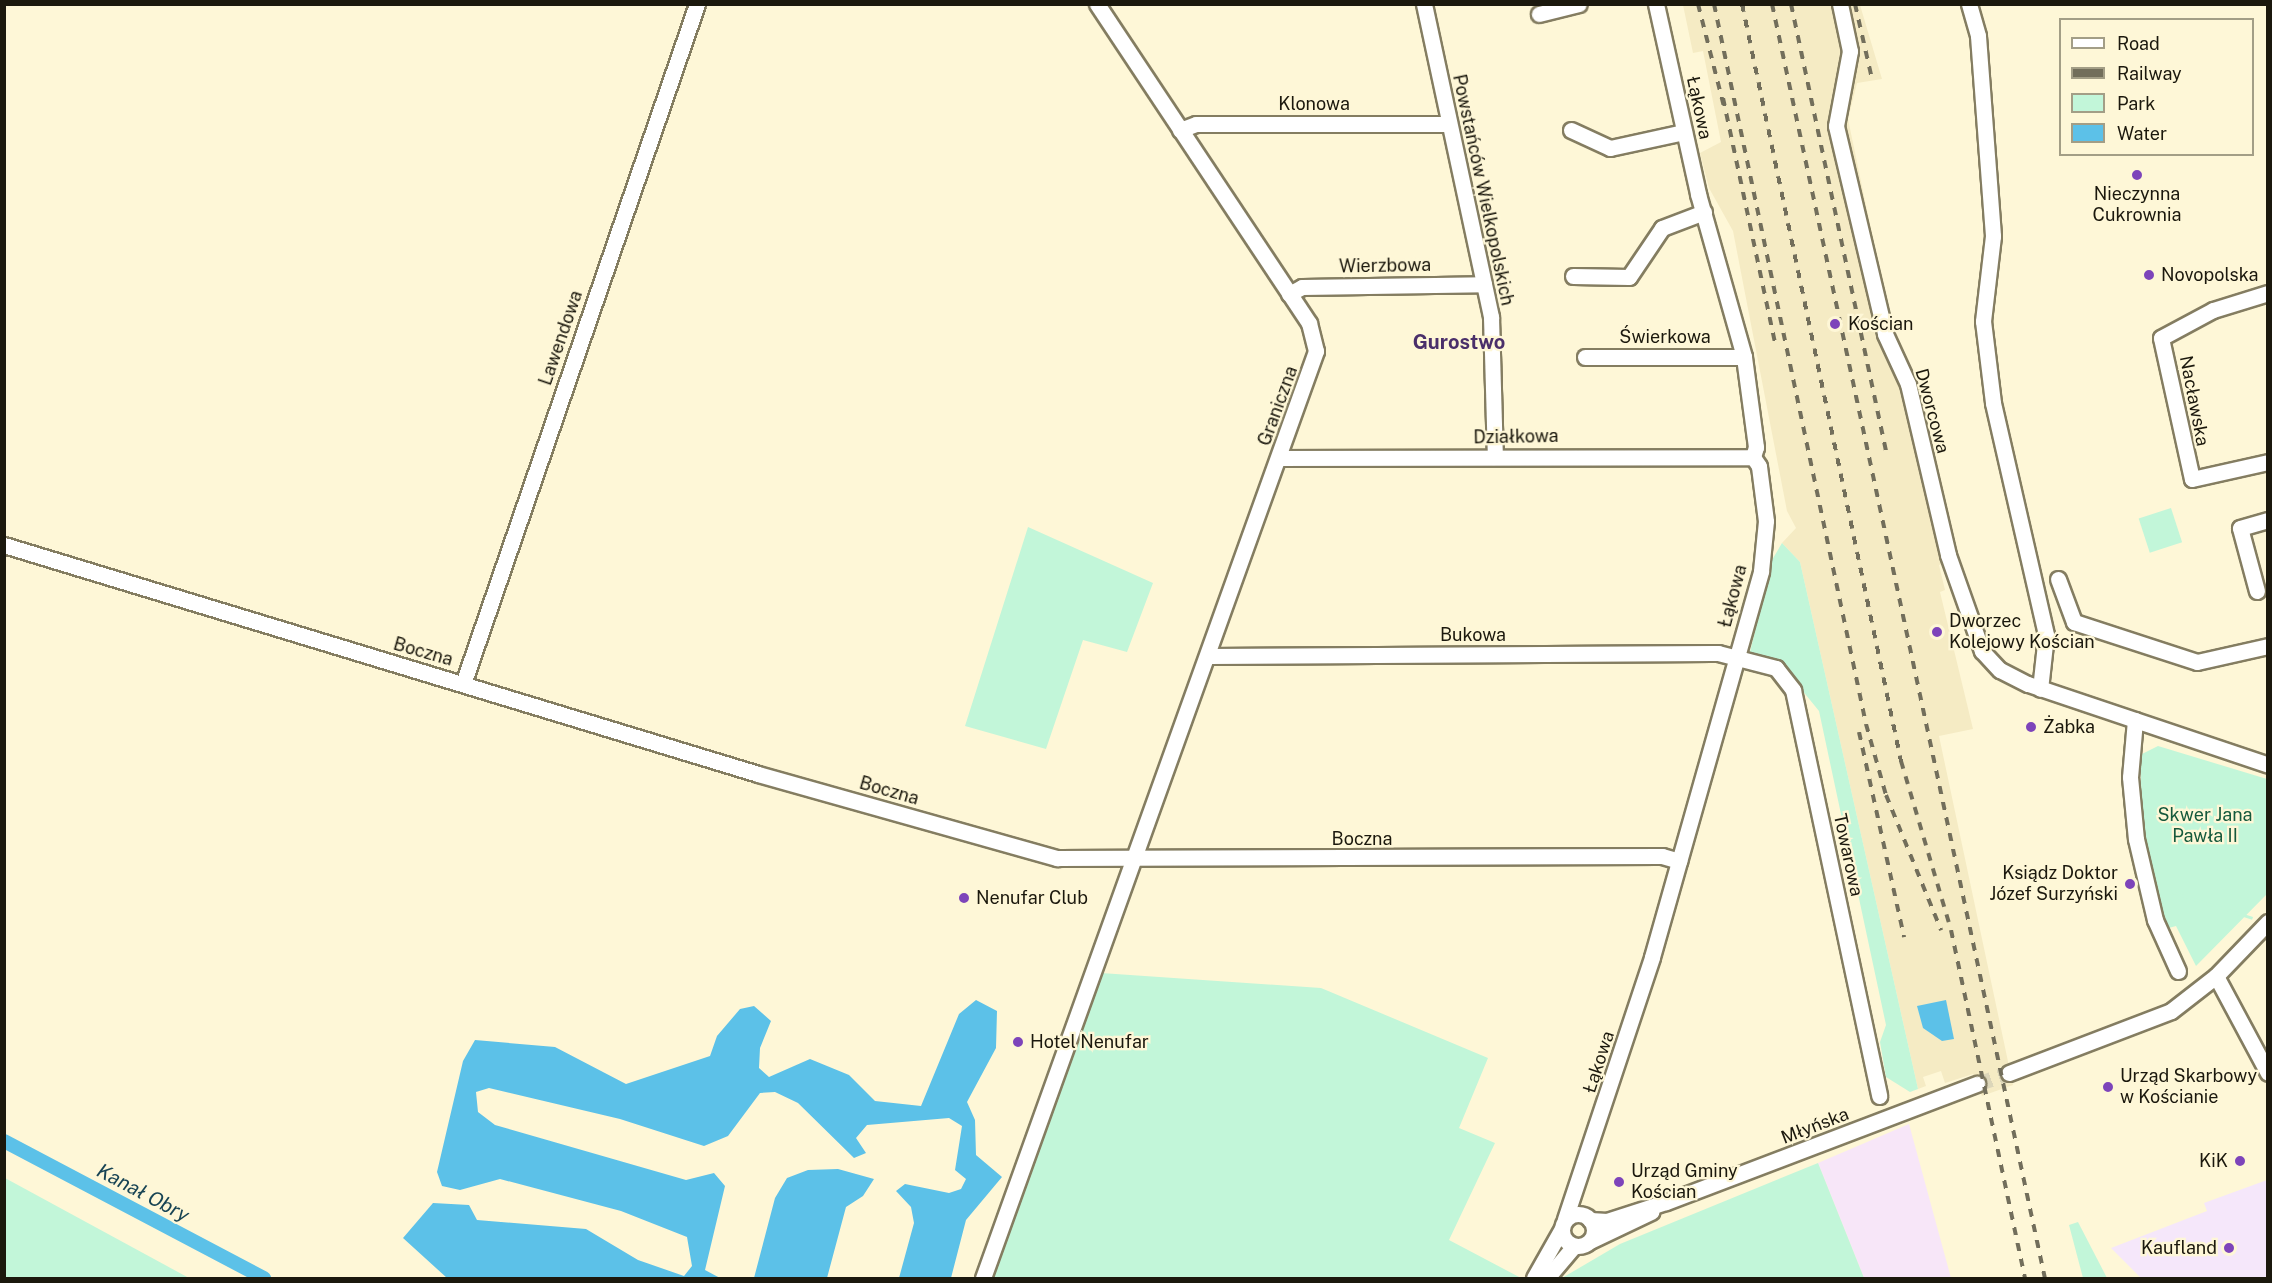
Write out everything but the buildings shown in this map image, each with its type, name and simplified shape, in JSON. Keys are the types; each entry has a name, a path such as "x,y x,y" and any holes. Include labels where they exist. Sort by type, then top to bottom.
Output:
{"street":[{"name":"Lawendowa","path":"463,684 697,4"},
{"name":"Graniczna","path":"983,1278 1209,656 1316,351 1309,323 1097,4"},
{"name":"Powstańców Wielkopolskich","path":"1424,4 1484,284 1494,354 1495,457"},
{"path":"1539,14 1579,4"},
{"name":"Łąkowa","path":"1534,1278 1578,1190 1679,861 1765,550 1765,508 1753,457 1756,447 1744,357 1684,132 1656,4"},
{"name":"Dworcowa","path":"1840,4 1850,51 1836,126 1885,334 1908,384 1948,555 1982,651 2007,675 2268,765"},
{"path":"1969,4 1978,36 1993,236 1983,321 1993,403 2046,635 2040,688"},
{"name":"Klonowa","path":"1180,130 1196,124 1449,124"},
{"path":"1571,130 1603,148 1684,132"},
{"path":"1573,276 1629,277 1662,228 1704,212"},
{"name":"Wierzbowa","path":"1289,294 1302,287 1484,284"},
{"name":"Nacławska","path":"2268,293 2239,302 2161,338 2192,479 2268,462"},
{"name":"Świerkowa","path":"1586,357 1744,357"},
{"name":"Działkowa","path":"1280,458 1753,457"},
{"path":"2257,591 2240,528 2268,520"},
{"name":"Boczna","path":"4,545 463,684 1016,848 1057,858 1135,860 1662,856 1679,861"},
{"path":"2058,579 2074,622 2197,662 2268,646"},
{"name":"Bukowa","path":"1209,656 1737,657"},
{"name":"Towarowa","path":"1737,657 1776,668 1793,690 1879,1096"},
{"path":"2135,720 2130,777 2136,839 2154,920 2178,971"},
{"path":"2009,1073 2164,1014 2216,976 2268,922"},
{"path":"2216,976 2268,1073"},
{"name":"Młyńska","path":"1563,1224 1588,1218 1607,1221 1666,1202 1977,1084"},
{"path":"1578,1190 1588,1218 1590,1241"},
{"name":"Młyńska","path":"1574,1246 1629,1226 1666,1202"},
{"path":"1547,1278 1574,1246 1563,1224"}],"shaded area":[{"path":"1683,5 1860,5 1882,79 1857,83 1848,119 1893,335 1956,560 1939,565 1945,590 1940,592 1973,729 1939,736 2013,1085 1982,1096 1973,1074 1945,1083 1941,1071 1923,1077 1926,1086 1918,1089 1800,562 1782,543 1796,528 1787,511 1733,231 1709,188 1700,153 1721,142 1703,51 1693,53"},
{"path":"1909,1124 1951,1278 1864,1278 1818,1163"},
{"path":"2267,1180 2267,1278 2141,1278 2111,1248 2207,1211 2204,1203"}],"green space":[{"path":"2171,508 2182,542 2150,553 2139,519"},
{"path":"1028,527 1153,583 1127,652 1083,640 1046,749 965,726"},
{"path":"1782,543 1800,562 1918,1089 1910,1092 1886,1077 1880,1042 1886,1025 1819,711 1779,662 1750,652 1772,560"},
{"name":"Skwer Jana Pawła II","path":"2158,746 2267,779 2267,894 2196,966 2176,926 2165,929 2143,840 2140,755"},
{"path":"2171,890 2253,917 2252,920 2170,893"},
{"path":"1101,973 1321,988 1488,1058 1459,1128 1495,1143 1449,1240 1521,1278 993,1278"},
{"path":"1818,1163 1864,1278 1562,1278 1620,1244"},
{"path":"5,1178 189,1278 5,1278"},
{"path":"2078,1222 2107,1278 2083,1278 2069,1225"}],"water":[{"path":"976,1000 997,1011 996,1048 967,1102 975,1120 976,1155 1002,1177 966,1220 951,1278 899,1278 914,1223 911,1207 896,1191 905,1184 949,1193 961,1189 966,1179 955,1170 962,1126 949,1118 867,1125 856,1138 866,1153 854,1158 798,1103 775,1092 760,1093 728,1136 704,1146 620,1119 489,1088 476,1092 478,1112 495,1125 686,1180 714,1173 725,1186 705,1270 720,1278 447,1278 403,1238 433,1203 469,1205 477,1220 586,1229 638,1260 684,1276 692,1266 687,1237 621,1211 500,1179 460,1190 442,1186 437,1172 463,1061 475,1040 555,1047 626,1084 710,1056 717,1036 740,1009 754,1006 771,1021 760,1048 759,1068 769,1077 810,1059 849,1075 875,1101 921,1106 959,1014"},
{"path":"1946,1000 1954,1039 1942,1041 1923,1028 1917,1006"},
{"path":"838,1169 874,1179 863,1196 846,1207 827,1278 754,1278 775,1198 787,1178 808,1170"}],"waterway":[{"name":"Kanał Obry","path":"4,1141 264,1278"}],"tunnel":[{"path":"1977,1084 2009,1073"}],"railway":[{"path":"1698,4 1724,107"},
{"path":"1714,4 1866,724 1886,795 1941,930"},
{"path":"1742,4 1901,761 1951,930 2025,1278"},
{"path":"1772,4 2045,1278"},
{"path":"1791,4 1886,451"},
{"path":"1855,4 1872,79"},
{"path":"1723,98 1775,342"},
{"path":"1859,732 1904,937"}],"place":[{"name":"Nieczynna Cukrownia","path":"2137,175"},
{"name":"Novopolska","path":"2149,275"},
{"name":"Kościan","path":"1835,324"},
{"name":"Dworzec Kolejowy Kościan","path":"1937,632"},
{"name":"Żabka","path":"2031,727"},
{"name":"Ksiądz Doktor Józef Surzyński","path":"2130,884"},
{"name":"Nenufar Club","path":"964,898"},
{"name":"Hotel Nenufar","path":"1018,1042"},
{"name":"Urząd Skarbowy w Kościanie","path":"2108,1087"},
{"name":"KiK","path":"2240,1161"},
{"name":"Urząd Gminy Kościan","path":"1619,1182"},
{"name":"Kaufland","path":"2229,1248"}],"district":[{"name":"Gurostwo","path":"1459,342"}]}
